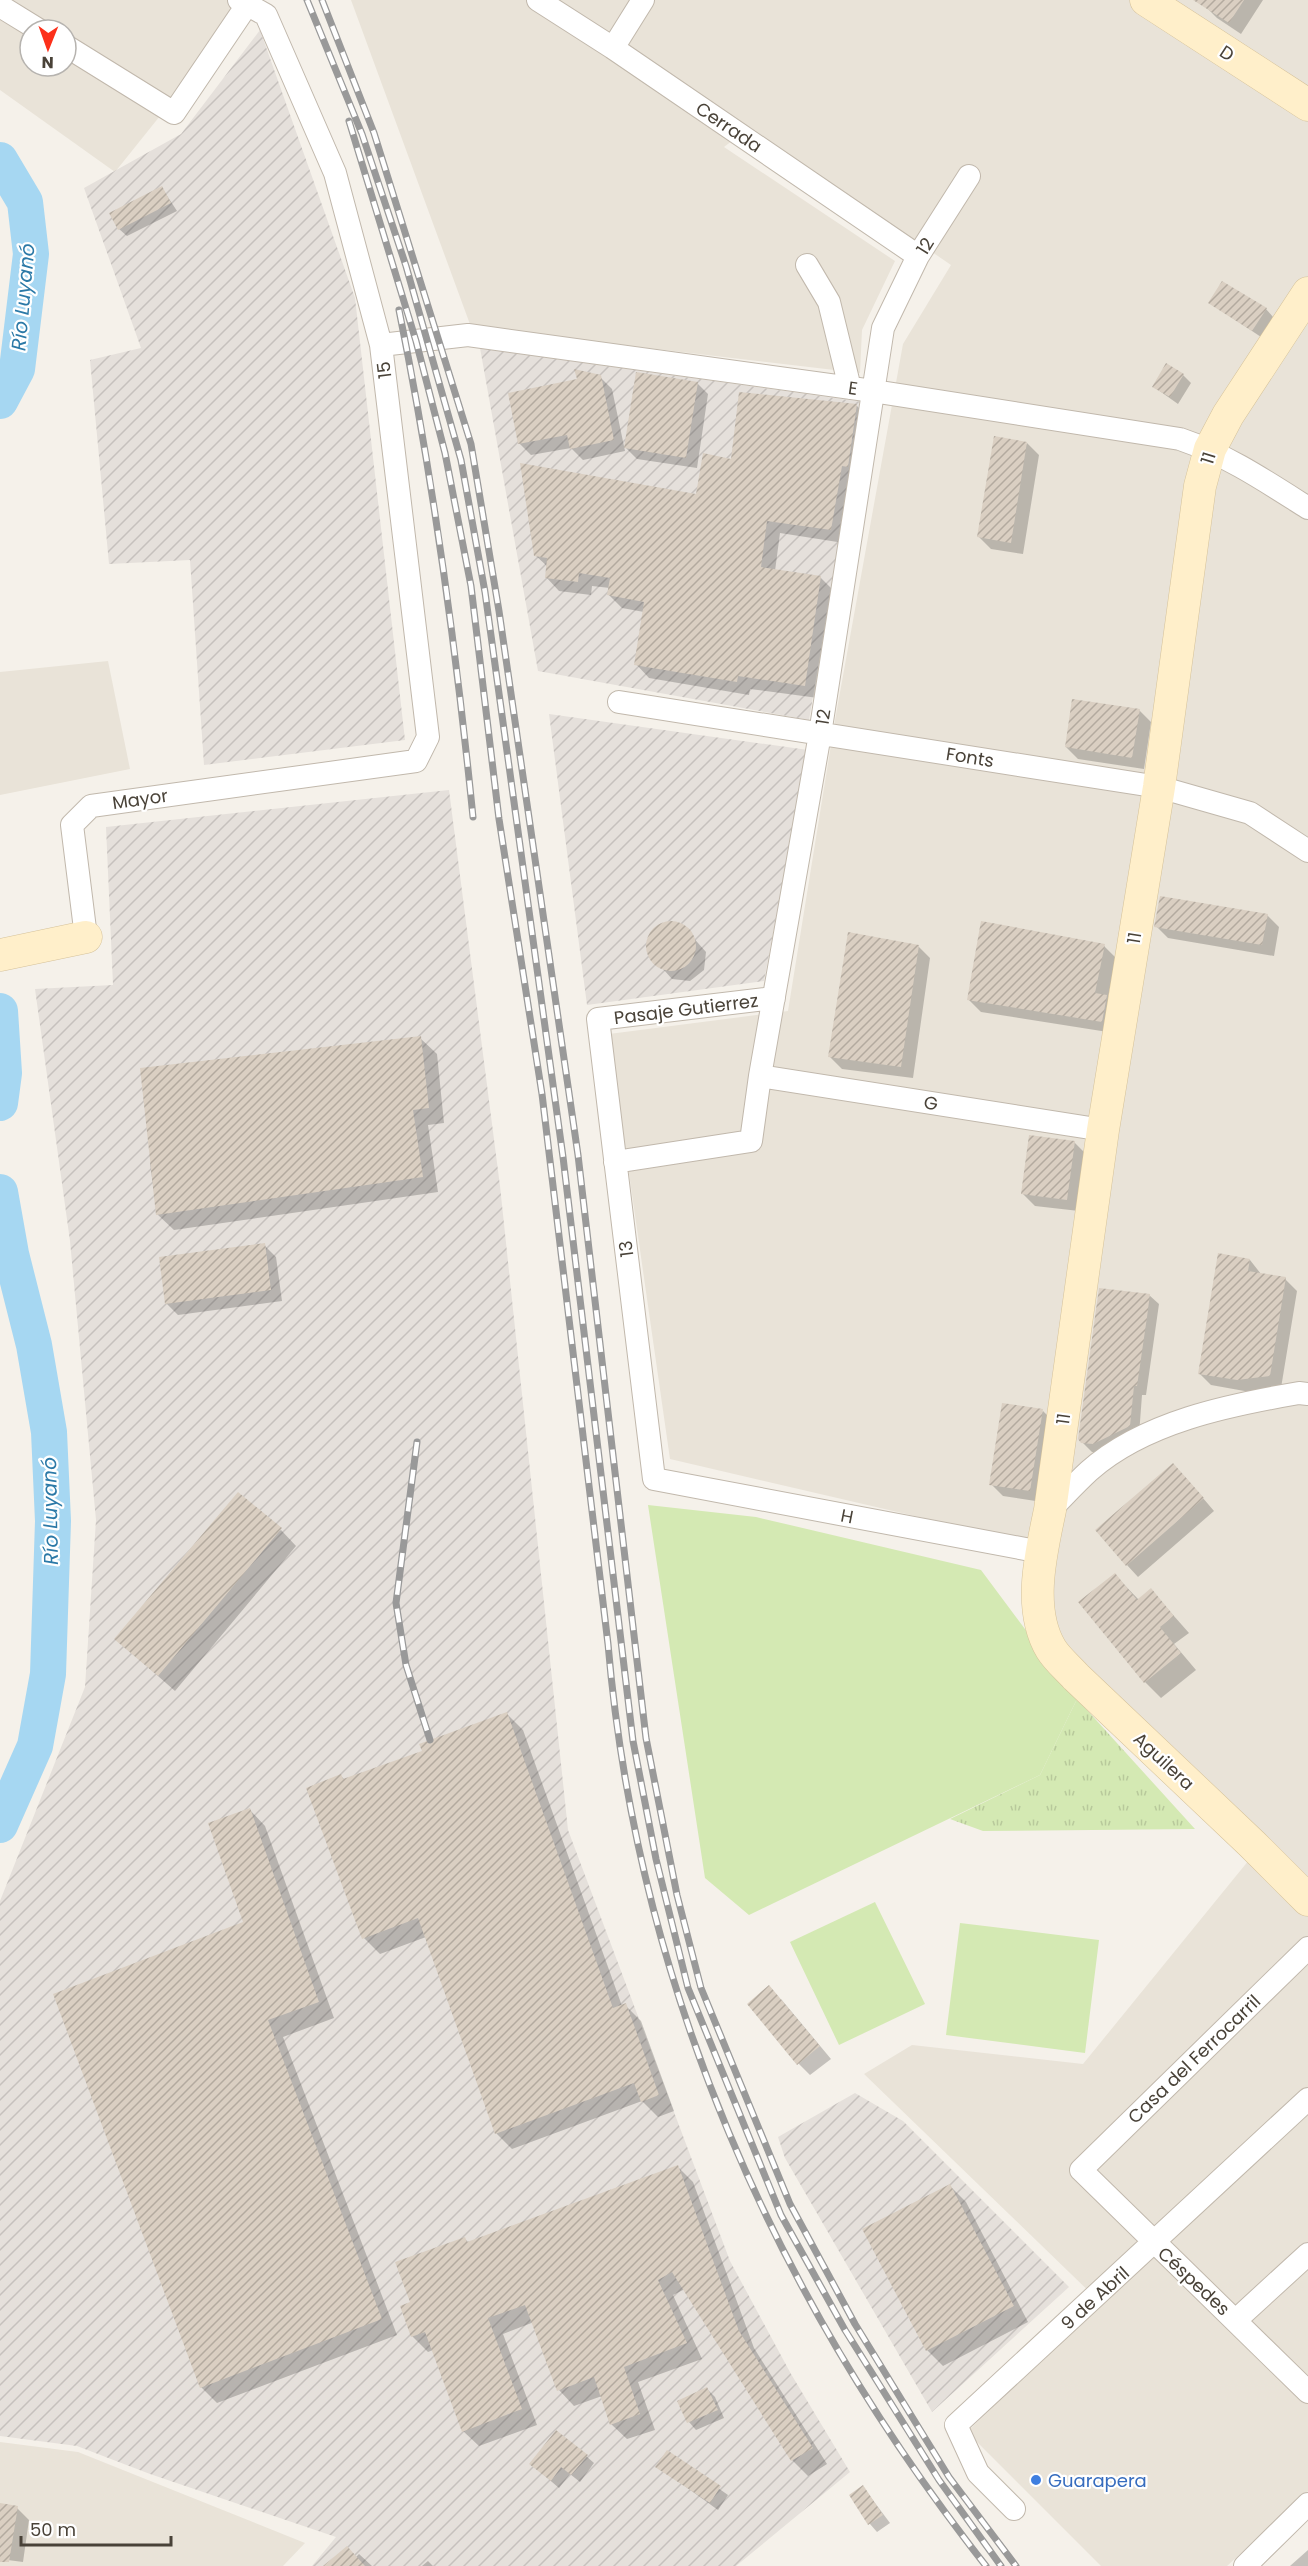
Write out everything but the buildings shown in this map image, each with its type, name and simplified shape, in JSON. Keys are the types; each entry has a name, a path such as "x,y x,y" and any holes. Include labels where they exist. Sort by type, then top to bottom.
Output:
{"street":[{"name":"Cerrada","path":"538,0 613,48 918,256"},
{"path":"613,48 643,0"},
{"name":"D","path":"1146,0 1308,105"},
{"path":"78,53 174,113 243,2"},
{"name":"15","path":"243,2 266,15 335,173 381,345 428,737 416,761"},
{"path":"0,6 20,18"},
{"name":"12","path":"615,1162 752,1141 760,1076 820,734 883,328 918,256 969,176"},
{"path":"807,265 830,302 850,388"},
{"name":"11","path":"1038,1610 1041,1552 1050,1510 1103,1130 1159,787 1200,486 1210,449 1228,415 1308,293"},
{"name":"E","path":"381,345 468,335 873,391 1180,439 1210,449 1308,508"},
{"name":"Fonts","path":"619,702 1159,787 1250,813 1308,851"},
{"name":"Mayor","path":"0,955 86,937 72,825 91,806 416,761"},
{"name":"Pasaje Gutierrez","path":"598,1019 774,998"},
{"name":"13","path":"598,1019 654,1479"},
{"name":"G","path":"760,1076 1103,1130"},
{"path":"1050,1510 1090,1470 1134,1441 1218,1407 1299,1393 1308,1394"},
{"name":"H","path":"654,1479 1041,1552"},
{"name":"Aguilera","path":"1038,1610 1051,1648 1076,1677 1308,1900"},
{"name":"Casa del Ferrocarril","path":"1081,2170 1308,1948"},
{"name":"9 de Abril","path":"1014,2509 978,2473 956,2425 1155,2244 1308,2099"},
{"name":"Céspedes","path":"1081,2170 1308,2392"},
{"path":"1236,2320 1308,2254"},
{"path":"1245,2566 1308,2504"}],"shaded area":[{"path":"0,0 253,0 115,172 0,90"},
{"path":"351,0 1308,0 1308,2491 1227,2566 1101,2566 967,2432 1101,2303 864,2074 912,2045 1083,2064 1262,1844 1063,1652 1018,1540 670,1459 609,1034 788,1011 835,720 903,344 951,265 750,127 724,147 895,261 862,330 860,373 471,327"},
{"path":"260,30 355,298 405,740 204,765 190,560 109,564 90,360 141,348 84,188 181,134"},
{"path":"480,348 863,402 809,720 538,671"},
{"path":"108,661 130,769 0,795 0,672"},
{"path":"549,714 808,750 764,981 587,1005"},
{"path":"449,790 500,1186 568,1830 730,2261 791,2374 850,2472 736,2566 312,2566 336,2537 150,2474 77,2446 0,2436 0,1901 85,1687 96,1520 70,1241 35,989 113,985 106,827"},
{"path":"855,2093 903,2121 1069,2287 932,2412 785,2158 778,2137"},
{"path":"0,2442 78,2452 305,2543 283,2566 0,2566"}],"green space":[{"path":"648,1505 756,1517 981,1570 1077,1699 1040,1775 749,1915 705,1878"},
{"path":"1077,1699 1195,1829 983,1831 950,1819 1040,1775"},
{"path":"875,1902 925,2004 839,2045 790,1942"},
{"path":"960,1923 1099,1940 1085,2053 946,2035"}],"waterway":[{"name":"Río Luyanó","path":"0,160 25,202 31,254 17,369 0,401"},
{"name":"Río Luyanó","path":"0,1011 4,1073 0,1103"},
{"name":"Río Luyanó","path":"0,1192 11,1254 34,1345 49,1432 53,1521 48,1674 35,1746 0,1825"}],"railway":[{"path":"307,0 362,134 406,266 461,460 485,592 563,1157 633,1741 656,1859 688,1988 781,2215 845,2330 939,2480 1001,2566"},
{"path":"322,0 374,133 471,444 499,611 578,1155 646,1738 677,1895 701,1988 790,2204 855,2324 949,2477 1016,2566"},
{"path":"349,121 416,341 445,453 471,586 499,819 542,1094 624,1771 650,1894 685,2015 729,2132 781,2246 842,2357 910,2463 986,2566"},
{"path":"399,310 423,436 442,563 473,817"},
{"path":"417,1442 396,1603 406,1665 430,1740"}],"place":[{"name":"Guarapera","path":"1036,2480"}]}
